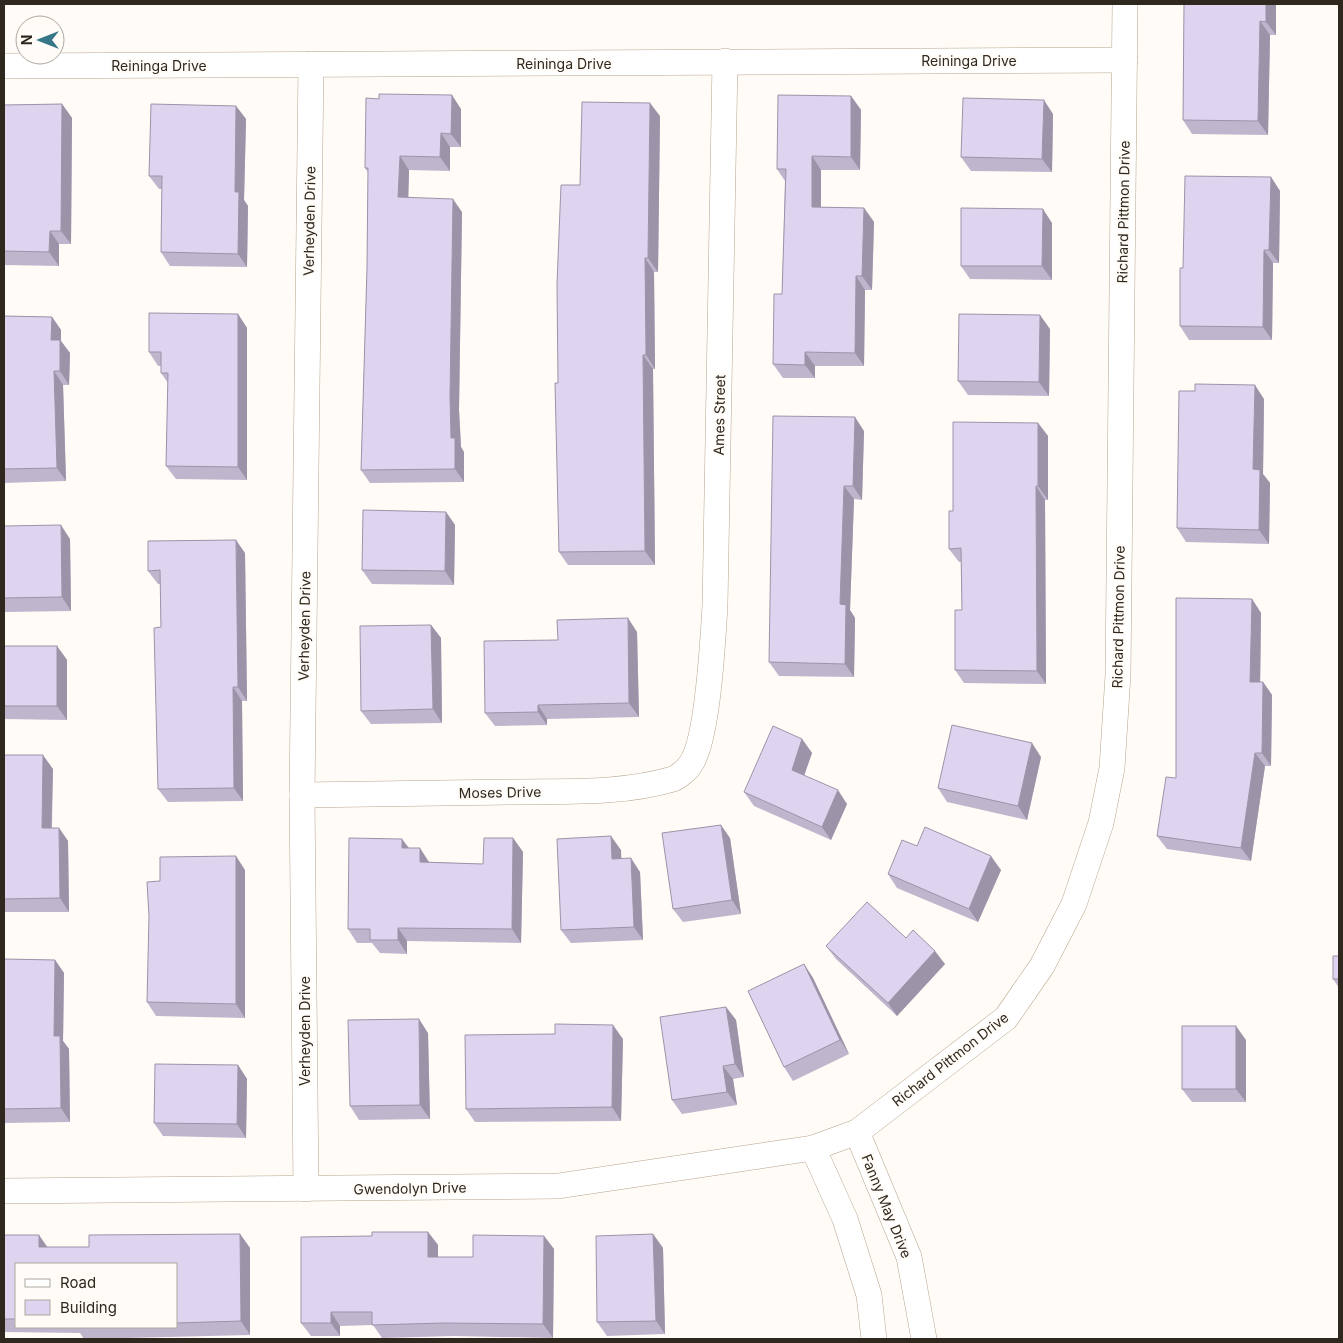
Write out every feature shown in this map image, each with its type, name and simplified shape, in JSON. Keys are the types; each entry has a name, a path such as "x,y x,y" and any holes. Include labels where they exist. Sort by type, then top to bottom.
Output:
{"street":[{"name":"Richard Pittmon Drive","path":"813,1148 857,1132 1006,1018 1042,966 1074,904 1101,823 1112,768 1118,675 1125,4"},
{"name":"Reininga Drive","path":"4,66 1125,60"},
{"name":"Ames Street","path":"690,765 699,749 712,664 715,605 725,62"},
{"name":"Verheyden Drive","path":"306,1189 302,794 311,64"},
{"name":"Moses Drive","path":"302,794 594,791 648,785 676,778 690,765"},
{"name":"Fanny May Drive","path":"857,1132 909,1257 924,1339"},
{"name":"Gwendolyn Drive","path":"4,1191 558,1186 813,1148"},
{"path":"813,1148 846,1219 868,1295 874,1339"}],"building":[{"path":"1184,4 1266,4 1266,22 1260,21 1258,121 1183,120"},
{"path":"379,94 452,95 451,134 441,133 440,157 400,156 398,197 453,199 450,396 451,438 455,438 455,469 361,470 367,268 368,168 365,168 366,98 379,99"},
{"path":"778,95 851,96 851,157 812,156 812,207 864,208 862,276 856,276 855,353 805,352 805,365 773,364 774,294 782,294 786,169 777,169"},
{"path":"963,98 1044,100 1042,159 961,157"},
{"path":"582,102 650,103 648,258 645,258 646,355 643,355 645,551 559,552 555,383 558,383 557,284 561,185 580,185"},
{"path":"62,104 61,231 50,231 49,252 4,251 4,105"},
{"path":"151,104 236,106 235,192 239,192 238,254 161,252 162,176 149,176"},
{"path":"1185,176 1271,177 1269,250 1264,250 1263,327 1180,326 1180,268 1183,268"},
{"path":"961,208 1043,209 1042,266 961,266"},
{"path":"149,313 238,314 238,467 166,466 168,373 161,373 161,352 149,352"},
{"path":"959,314 1040,315 1039,382 958,381"},
{"path":"4,316 52,317 51,340 60,340 60,371 54,371 57,468 4,469"},
{"path":"1195,384 1255,385 1253,469 1260,470 1259,530 1177,528 1179,391 1195,391"},
{"path":"773,416 855,417 853,486 844,486 840,604 846,605 845,664 769,662"},
{"path":"953,422 1038,423 1038,486 1036,486 1037,671 955,670 955,610 962,610 961,548 949,549 949,511 953,511"},
{"path":"363,510 446,512 445,571 362,570"},
{"path":"61,525 62,597 4,598 4,526"},
{"path":"236,540 238,687 233,687 234,788 158,789 154,628 161,627 160,570 148,571 148,541"},
{"path":"1176,598 1252,599 1250,682 1263,682 1262,753 1255,753 1241,848 1157,836 1166,777 1176,778"},
{"path":"628,618 629,703 538,705 538,712 485,713 484,641 558,640 557,620"},
{"path":"431,625 433,709 361,711 360,626"},
{"path":"4,646 57,646 57,706 4,706"},
{"path":"952,725 1032,743 1018,806 938,788"},
{"path":"773,726 802,739 792,770 838,790 822,827 744,792"},
{"path":"4,755 43,755 42,828 59,828 60,898 4,899"},
{"path":"721,825 732,900 673,909 662,833"},
{"path":"925,827 991,856 969,909 888,874 902,840 917,846"},
{"path":"611,836 612,859 631,858 634,927 561,930 557,839"},
{"path":"349,838 402,839 402,848 420,848 420,862 483,864 484,838 513,838 512,929 398,928 398,940 370,940 370,929 348,929"},
{"path":"236,856 236,1004 147,1002 149,916 147,882 160,881 160,857"},
{"path":"867,902 906,938 913,930 935,951 888,1003 826,946"},
{"path":"1333,956 1339,956 1339,979 1333,979"},
{"path":"4,959 55,960 54,1036 60,1036 61,1108 4,1109"},
{"path":"804,964 840,1040 784,1067 748,991"},
{"path":"726,1007 735,1064 723,1066 727,1092 672,1100 660,1017"},
{"path":"419,1019 420,1105 350,1106 348,1020"},
{"path":"555,1024 613,1025 612,1107 466,1109 465,1035 555,1034"},
{"path":"1182,1026 1236,1026 1236,1089 1182,1089"},
{"path":"155,1064 238,1065 237,1124 154,1123"},
{"path":"372,1232 428,1232 428,1257 473,1257 473,1235 544,1236 543,1324 444,1323 372,1325 372,1312 331,1312 331,1323 301,1323 301,1237 372,1236"},
{"path":"240,1234 241,1321 178,1323 178,1263 15,1263 15,1319 4,1319 4,1235 39,1235 39,1247 89,1247 89,1235"},
{"path":"653,1234 656,1321 597,1322 596,1236"}]}
